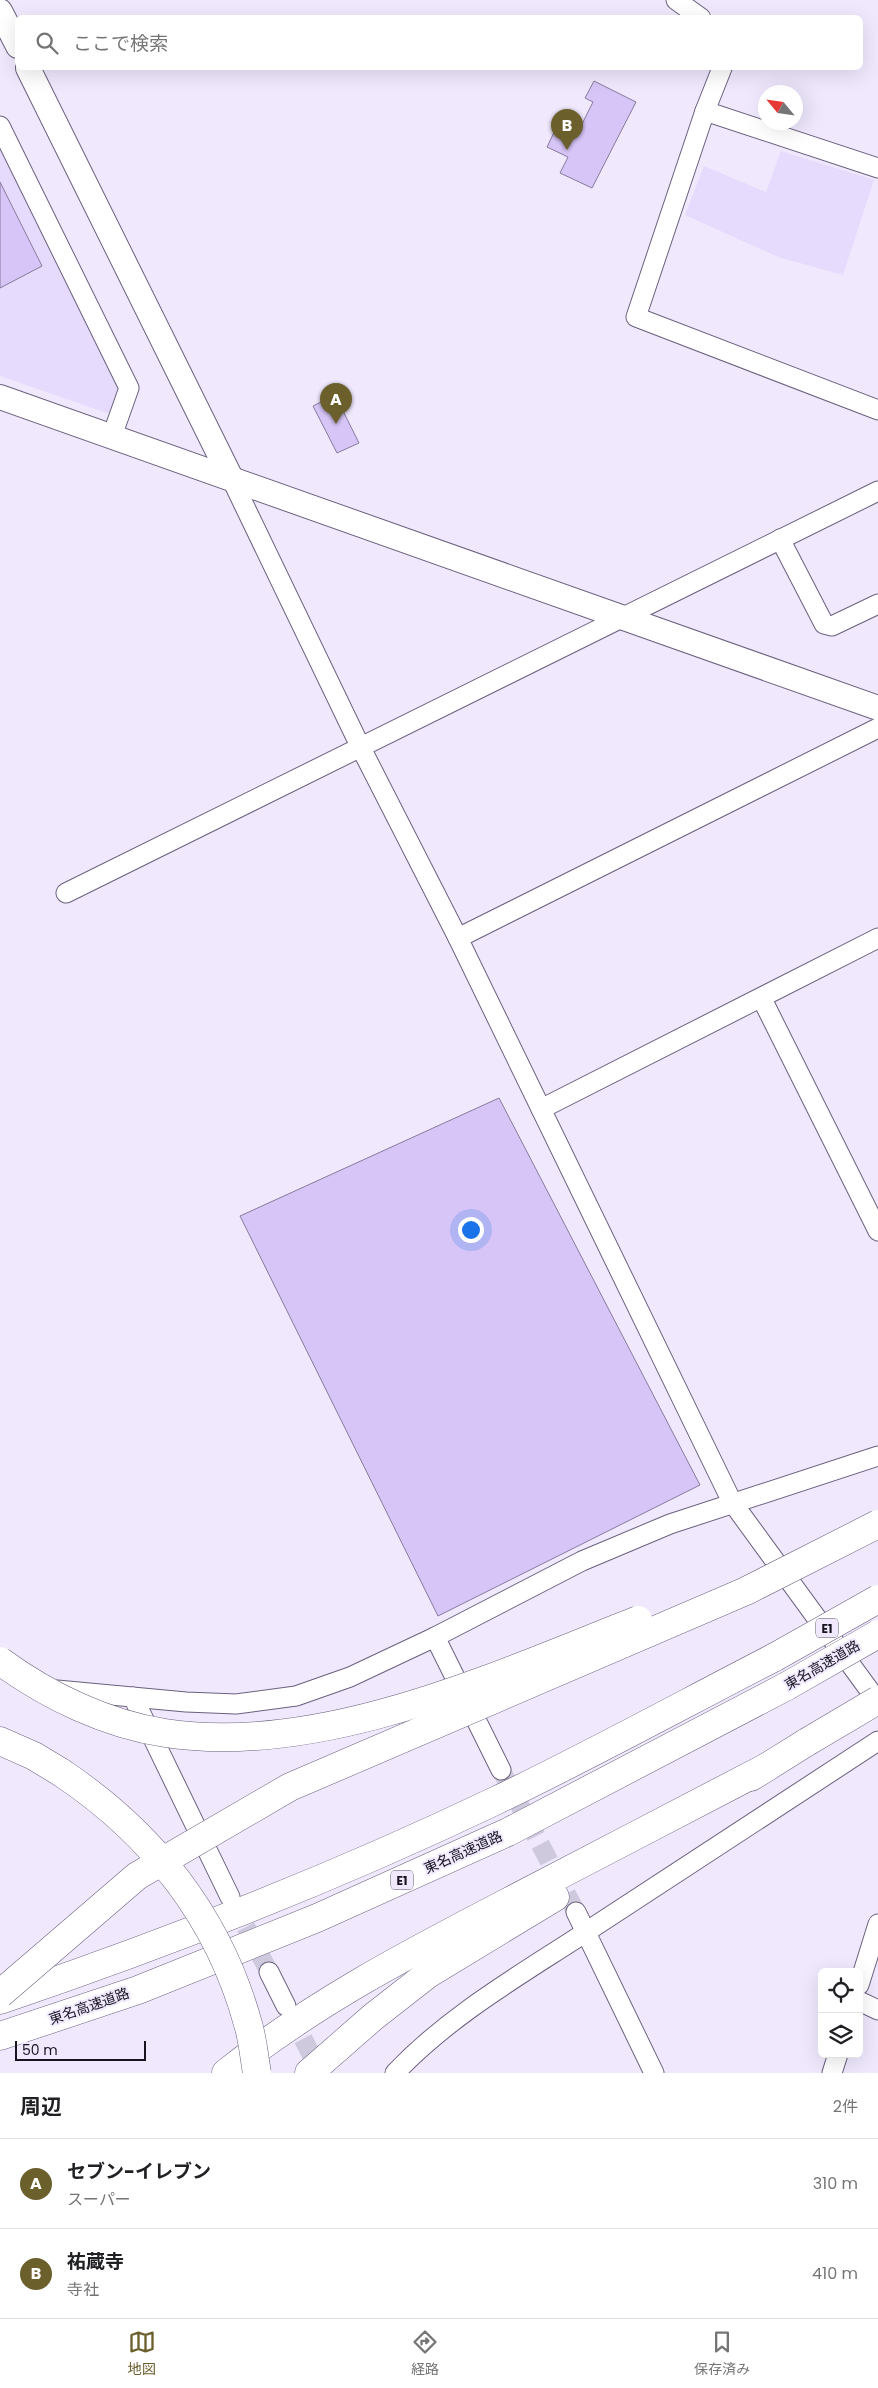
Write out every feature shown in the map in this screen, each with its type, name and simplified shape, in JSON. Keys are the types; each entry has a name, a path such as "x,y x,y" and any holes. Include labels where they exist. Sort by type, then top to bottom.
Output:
{"highway":[{"path":"0,1661 58,1697 110,1720 165,1733 215,1737 279,1734 334,1726 453,1691 875,1526"},
{"path":"0,1994 137,1876 290,1787 746,1591 875,1526"},
{"name":"E1","path":"0,2000 126,1957 320,1879 495,1801 775,1657 878,1599"},
{"name":"東名高速道路","path":"0,2036 138,1990 318,1918 508,1832 786,1686 878,1634"},
{"path":"309,2073 373,2017 428,1974 807,1742 878,1701"},
{"path":"0,1741 34,1756 89,1791 137,1834 177,1878 199,1909 231,1971 249,2026 257,2073"},
{"path":"226,2073 306,2015 380,1969 767,1767"}],"street":[{"path":"676,0 697,15"},
{"path":"0,11 15,40"},
{"path":"29,70 231,478 360,746 458,938 732,1502 878,1701"},
{"path":"721,70 704,111 636,317 878,410"},
{"path":"704,111 878,168"},
{"path":"0,126 130,388 112,436"},
{"path":"0,397 878,708"},
{"path":"66,893 360,746 623,619 878,491"},
{"path":"780,539 824,624 832,626 878,604"},
{"path":"458,938 878,728"},
{"path":"541,1109 762,999 878,938"},
{"path":"762,999 878,1231"},
{"path":"0,1670 16,1680 31,1686 72,1693 236,1704 296,1696 350,1677 435,1637 582,1561 670,1524 732,1502 878,1456"},
{"path":"435,1637 501,1770"},
{"path":"133,1697 230,1897"},
{"path":"395,2073 439,2032 501,1985 585,1933 878,1741"},
{"path":"576,1912 654,2073"},
{"path":"863,1972 878,1924"},
{"path":"269,1972 286,2006"},
{"path":"863,2003 878,2010"},
{"path":"832,2073 837,2058"}],"shaded area":[{"path":"0,148 121,389 113,412 107,413 0,376"},
{"path":"781,151 874,180 843,275 778,257 685,215 704,166 766,192"}],"building":[{"path":"594,81 636,102 592,188 560,173 568,157 547,147 559,122 578,132 593,102 585,98"},
{"path":"0,182 42,266 0,288"},
{"path":"335,395 359,443 337,453 313,406"},
{"path":"499,1098 700,1485 438,1616 240,1216"}],"tunnel":[{"path":"501,1770 576,1912"},
{"path":"233,1902 269,1972"},
{"path":"290,2014 321,2073"}],"place":[{"name":"祐蔵寺","path":"567,150"},
{"name":"セブン-イレブン","path":"336,424"}]}
